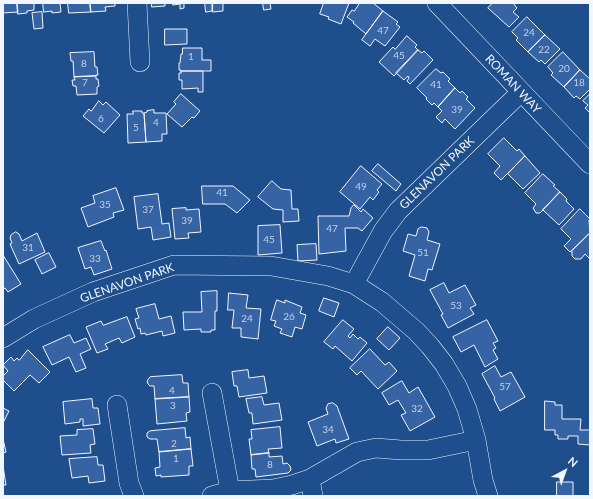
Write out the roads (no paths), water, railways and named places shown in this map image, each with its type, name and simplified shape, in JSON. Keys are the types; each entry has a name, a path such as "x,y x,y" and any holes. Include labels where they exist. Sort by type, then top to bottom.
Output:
{"street":[{"path":"137,3 140,62"},
{"name":"ROMAN WAY","path":"438,3 590,164"},
{"name":"GLENAVON PARK","path":"354,284 383,231 398,211 521,92"},
{"name":"GLENAVON PARK","path":"3,338 34,319 93,292 174,265 271,266 328,276 354,284 382,302 416,331 444,364 457,386 467,409 476,440 483,480 488,496"},
{"path":"212,393 230,491"},
{"path":"117,405 131,489"},
{"path":"212,496 230,491 273,489 292,485 312,488 357,452 376,448 428,450 476,440"}]}
